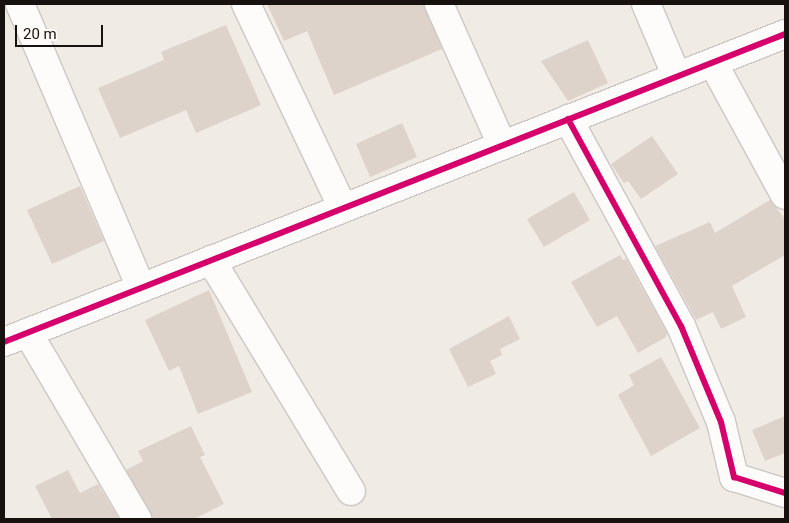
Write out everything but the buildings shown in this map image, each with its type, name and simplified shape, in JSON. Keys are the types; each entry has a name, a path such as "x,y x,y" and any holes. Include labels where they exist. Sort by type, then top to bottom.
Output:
{"street":[{"path":"20,4 141,288"},
{"path":"246,4 343,208"},
{"path":"439,4 502,145"},
{"path":"646,4 677,77"},
{"path":"138,519 16,337 785,34"},
{"path":"713,63 785,195"},
{"path":"568,119 681,326 721,422 734,477 785,493"},
{"path":"210,260 351,491"}],"cycle path":[{"path":"4,342 785,34"},
{"path":"568,119 681,326 721,422 734,477 785,493"}]}
